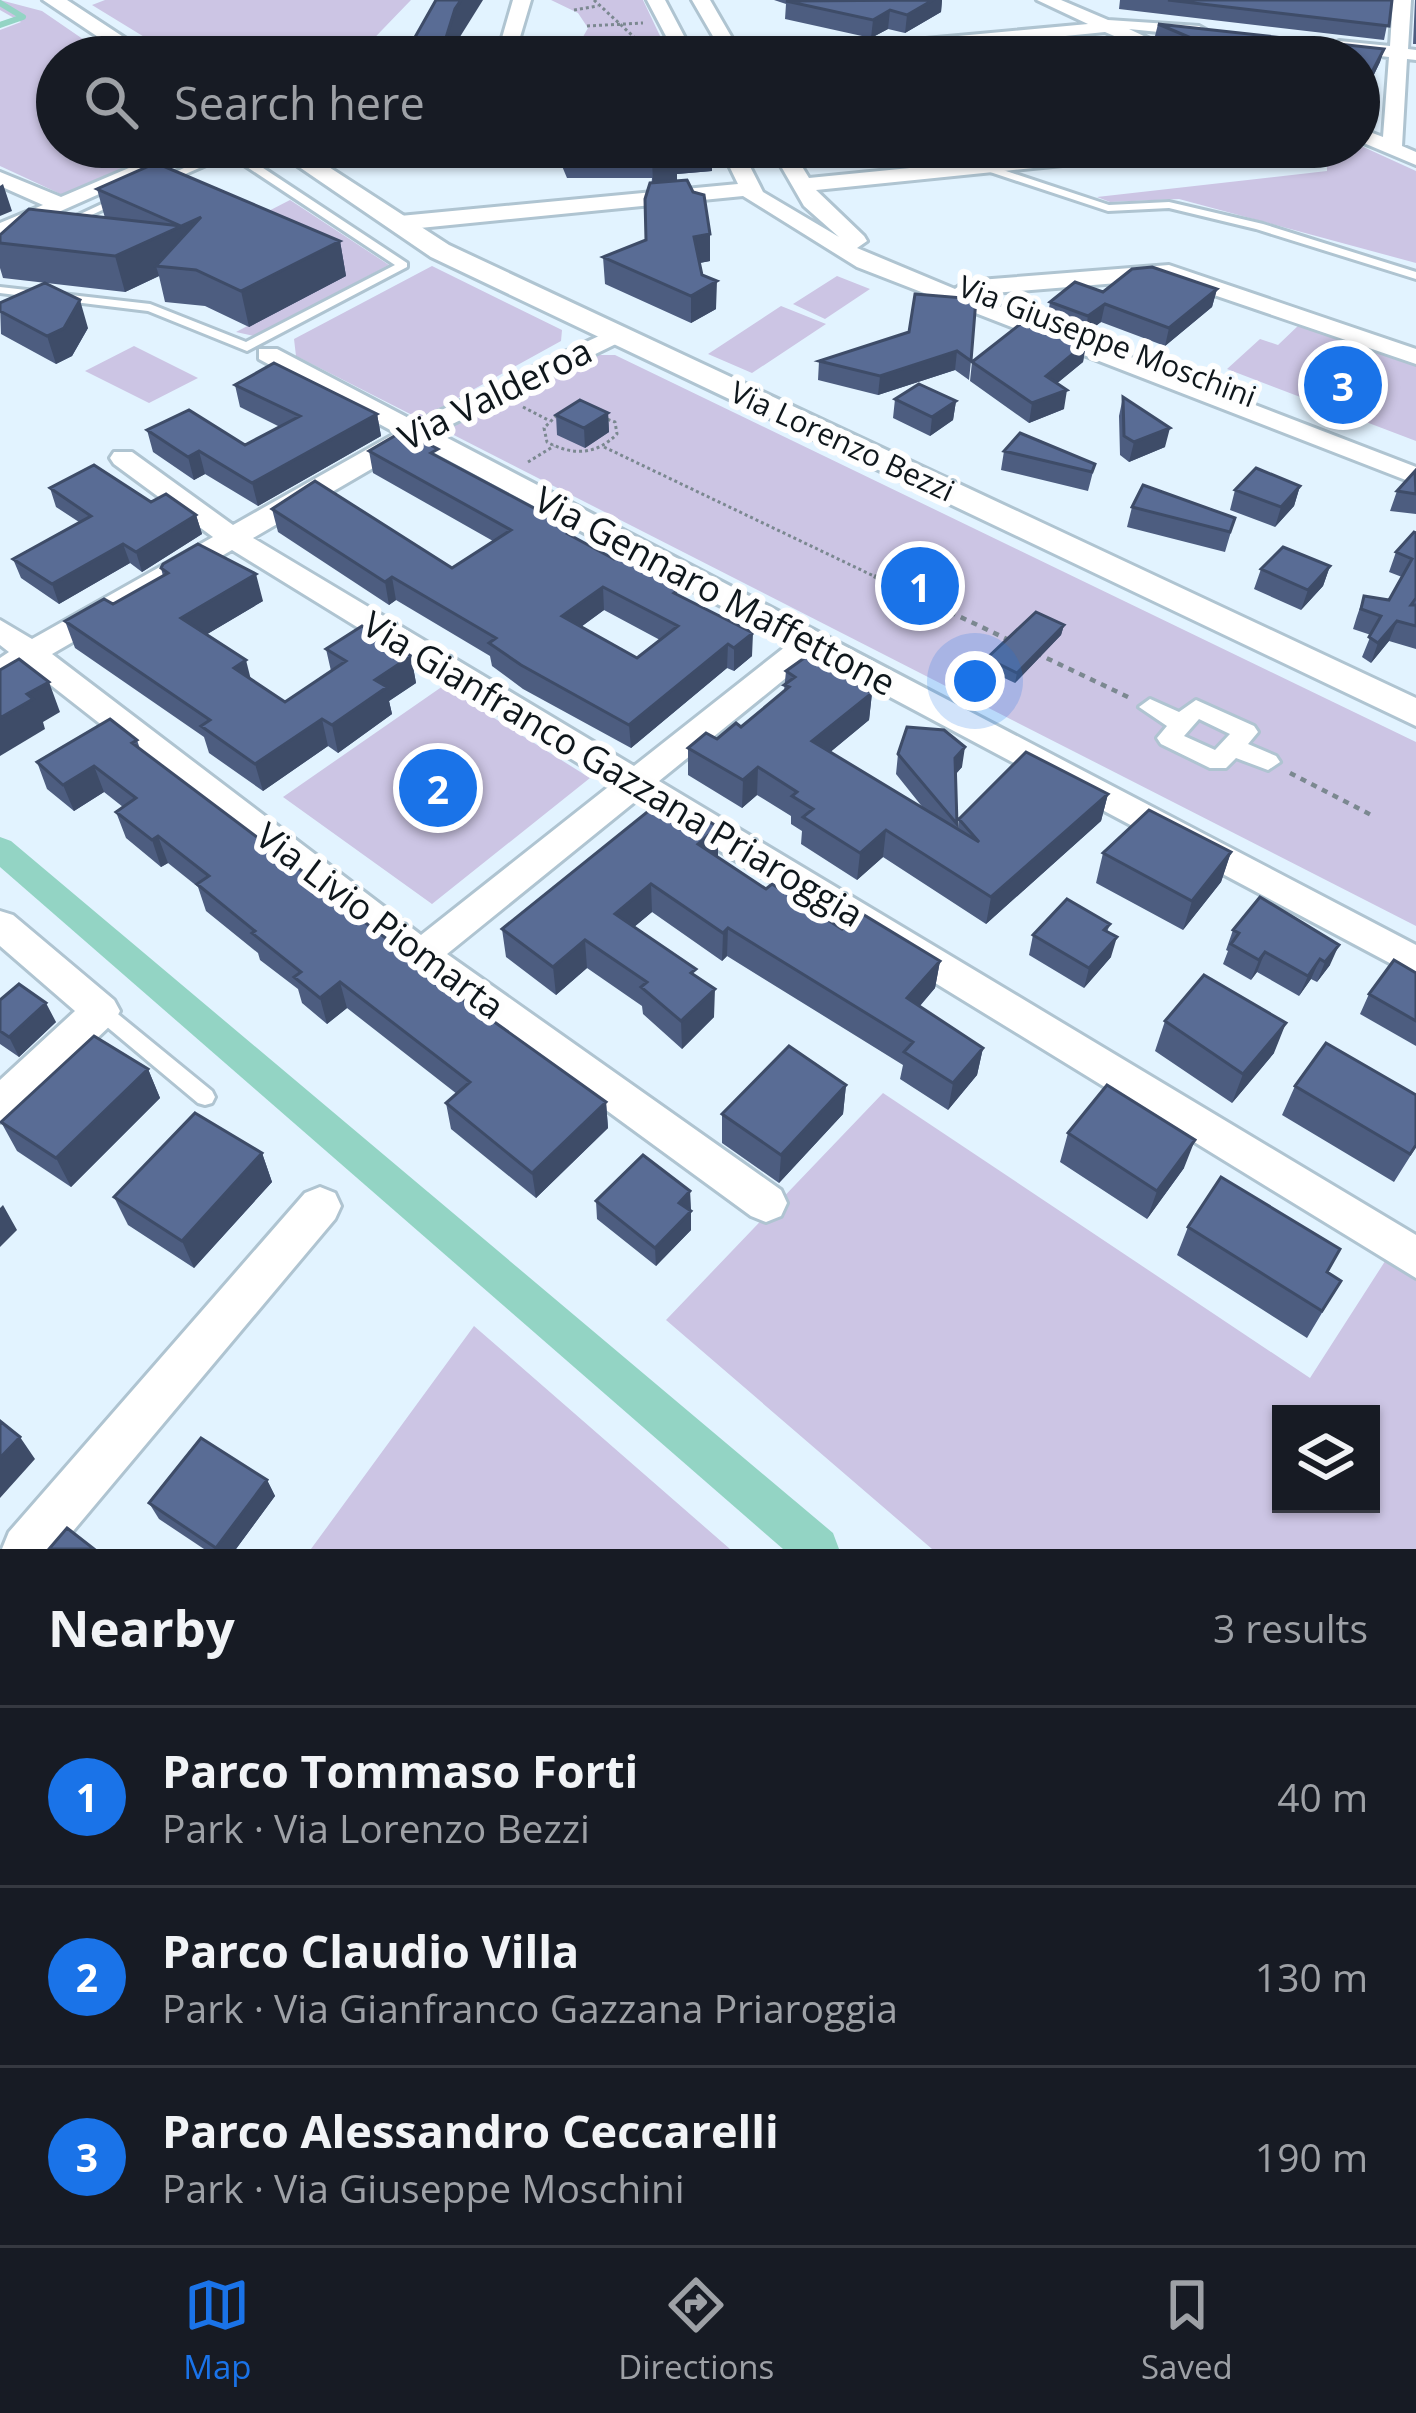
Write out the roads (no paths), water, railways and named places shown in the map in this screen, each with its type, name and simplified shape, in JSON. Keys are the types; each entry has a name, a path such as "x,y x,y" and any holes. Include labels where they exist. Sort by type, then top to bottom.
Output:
{"street":[{"path":"57,0 111,36"},
{"path":"512,36 521,0"},
{"path":"656,0 675,36"},
{"path":"701,0 722,36"},
{"path":"1046,0 1125,23 1222,34"},
{"path":"1392,148 1407,54 1402,0"},
{"path":"979,36 1096,14 1138,36"},
{"path":"1380,143 1416,159"},
{"path":"0,230 146,168"},
{"name":"Via Lorenzo Bezzi","path":"315,168 440,251 1416,713"},
{"path":"400,223 749,188 740,168"},
{"name":"Via Giuseppe Moschini","path":"792,168 806,193 862,245 1416,460"},
{"path":"776,212 798,212 806,193 969,168"},
{"path":"0,178 61,205"},
{"name":"Via Giuseppe Moschini","path":"749,188 776,212 910,282 1416,476"},
{"path":"966,288 1169,272 1416,357"},
{"name":"Via Valderoa","path":"15,662 416,432 616,334"},
{"name":"Via Gennaro Maffettone","path":"268,354 1416,962"},
{"name":"Via Gianfranco Gazzana Priaroggia","path":"123,458 230,536 1416,1258"},
{"name":"Via Livio Piomarta","path":"0,630 15,662 766,1203"},
{"path":"421,955 811,642"},
{"path":"1150,707 1182,724 1196,708 1246,732 1232,747 1268,763"},
{"path":"0,925 100,1011 0,1105"},
{"path":"26,1549 320,1205"}],"lane":[{"path":"42,233 192,168"},
{"path":"0,290 150,308 247,347 403,265 257,168"},
{"path":"988,168 1108,208 1169,205 1258,226 1416,276"},
{"path":"100,1011 205,1097"}],"waterway":[{"path":"0,3 23,17 0,25"},
{"path":"0,849 817,1549"}],"place":[{"name":"Parco Alessandro Ceccarelli","path":"1343,385"},
{"name":"Parco Tommaso Forti","path":"920,586"},
{"name":"Parco Claudio Villa","path":"438,788"}]}
